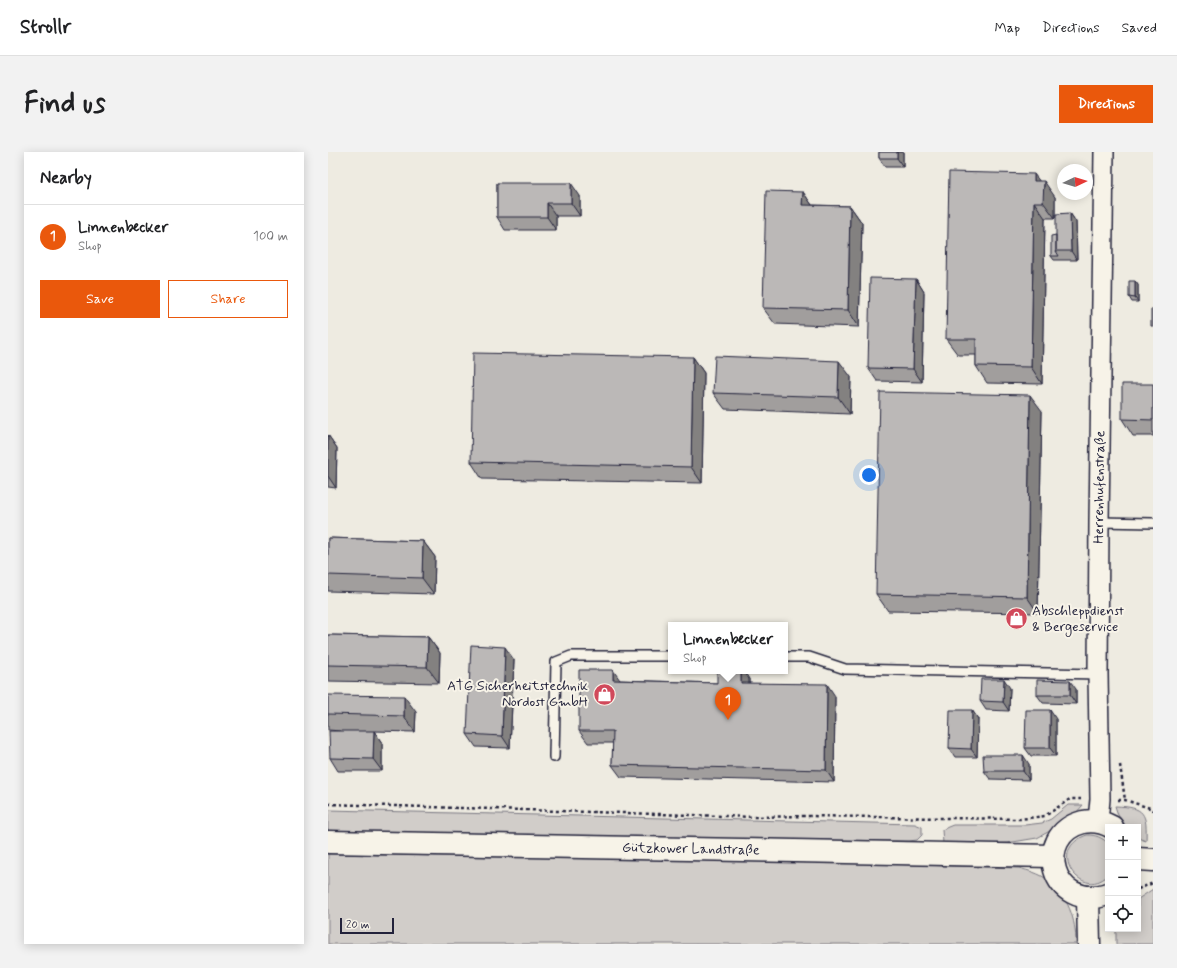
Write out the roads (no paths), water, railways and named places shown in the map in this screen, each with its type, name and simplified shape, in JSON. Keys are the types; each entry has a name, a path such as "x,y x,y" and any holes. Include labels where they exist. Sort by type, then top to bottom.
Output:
{"main road":[{"path":"1089,944 1098,896 1078,895 1070,891 1062,884 1057,876 1053,856 1056,845 1061,836 1068,829 1082,822 1088,821 1105,824"},
{"name":"Gützkower Landstraße","path":"328,842 1053,856"},
{"path":"1141,859 1153,860"}],"street":[{"name":"Herrenhufenstraße","path":"1104,152 1098,522 1098,674 1100,799 1105,824"}],"lane":[{"path":"1098,522 1153,523"},
{"path":"554,757 556,662 571,656 668,656"},
{"path":"788,657 809,657 845,668 1098,674"}],"place":[{"name":"Abschleppdienst & Bergeservice","path":"1017,619"},
{"name":"ATG Sicherheitstechnik Nordost GmbH","path":"604,694"},
{"name":"Linnenbecker","path":"728,720"}]}
